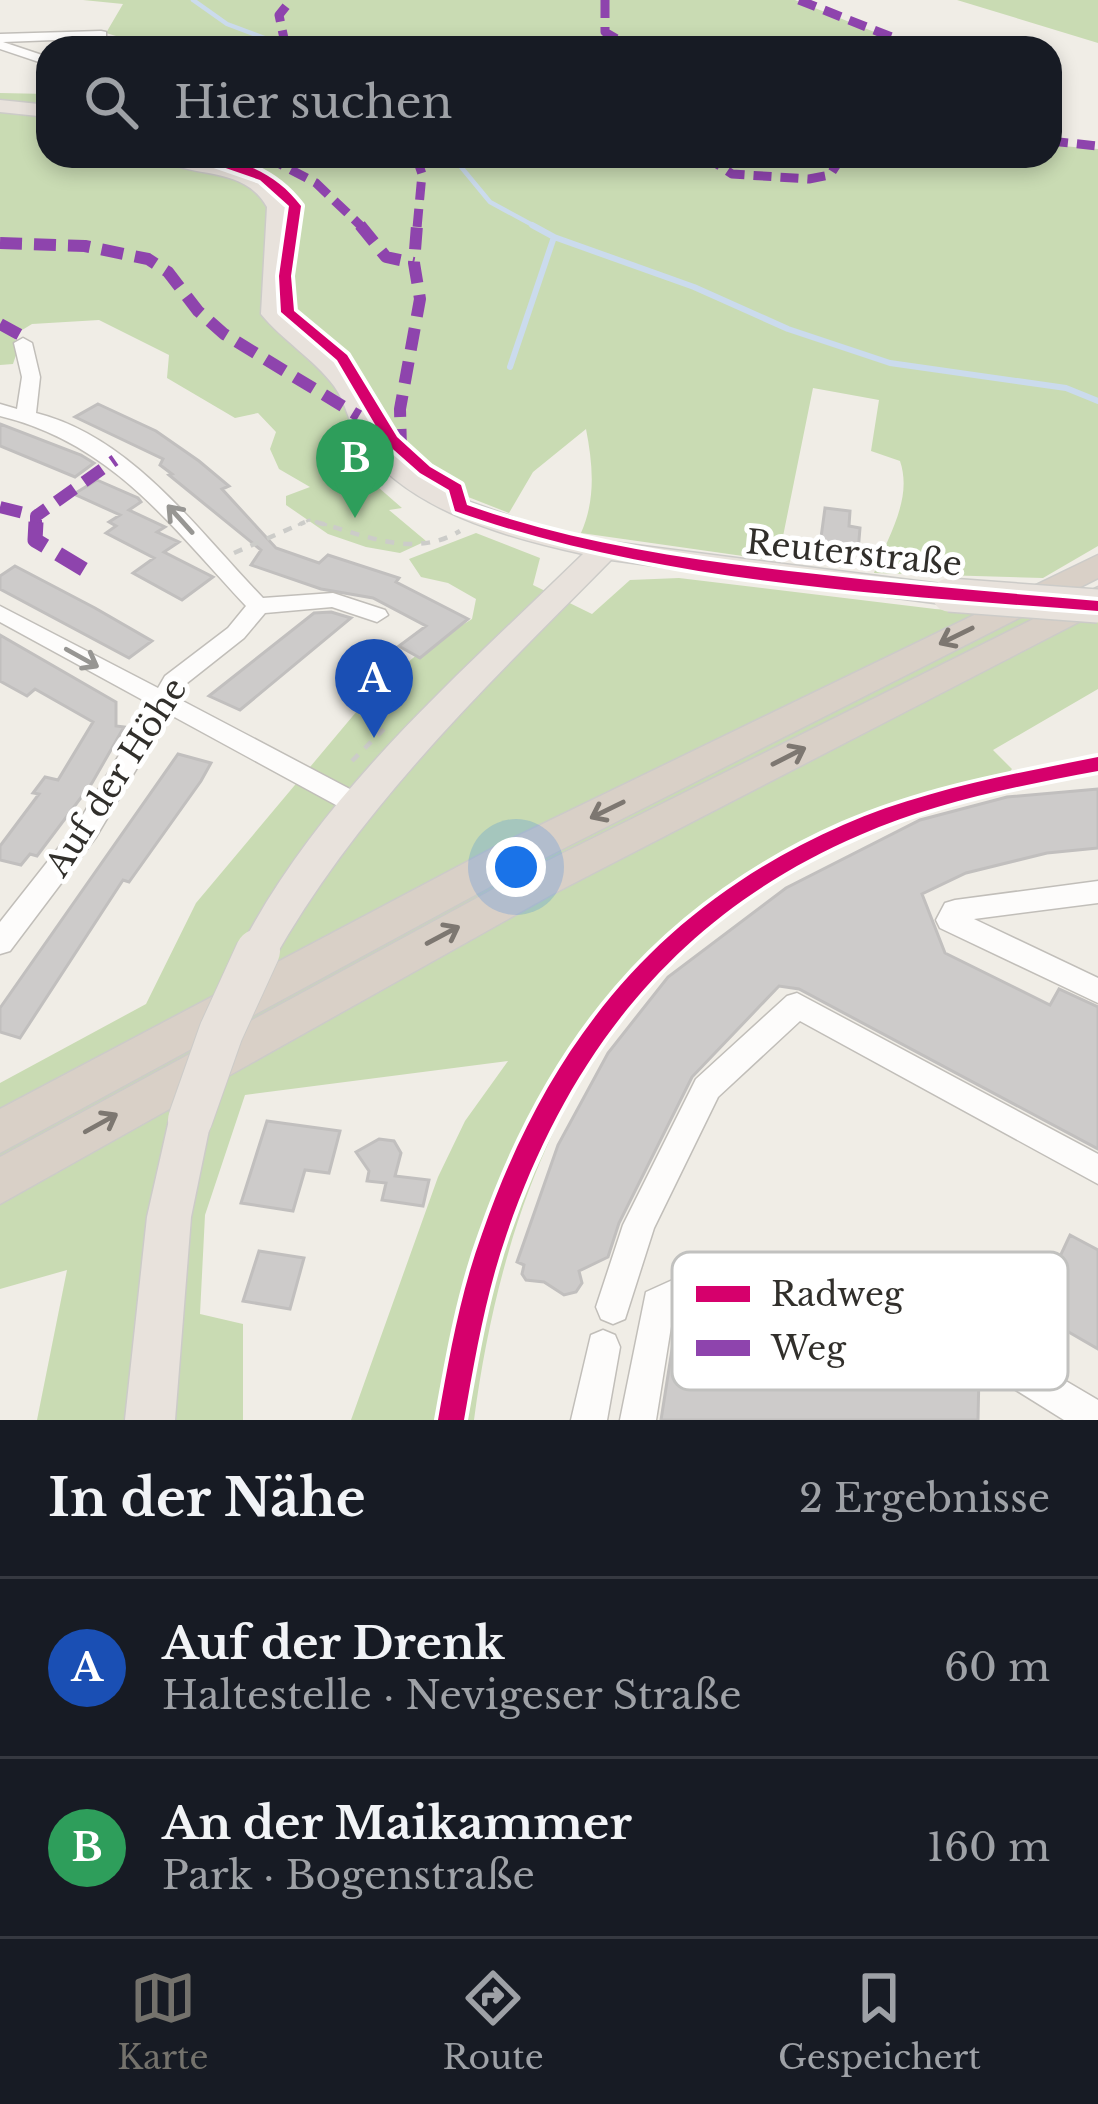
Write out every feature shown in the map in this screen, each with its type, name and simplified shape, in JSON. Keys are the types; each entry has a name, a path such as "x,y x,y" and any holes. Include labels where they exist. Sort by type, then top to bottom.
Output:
{"highway":[{"path":"0,1132 507,860 1098,566"},
{"path":"0,1182 536,885 1098,602"}],"main road":[{"path":"0,106 36,110"},
{"name":"Reuterstraße","path":"219,168 241,173 273,195 278,207 273,314 346,384 372,440 391,461 438,496 539,536 686,564 949,595 1098,602"},
{"path":"150,1420 169,1216 190,1120 221,1032 258,951 316,855 356,804 604,550"}],"street":[{"path":"84,36 101,35"},
{"path":"0,41 36,39"},
{"path":"0,41 36,57"},
{"path":"23,344 31,377 26,414"},
{"path":"0,410 26,414 116,460 175,512 258,606 333,600 377,615"},
{"name":"Auf der Höhe","path":"0,944 87,830 173,682 236,633 258,606"},
{"path":"0,613 356,804"},
{"path":"1098,892 956,911 950,920 1098,992"},
{"path":"613,1307 639,1226 707,1088 797,1004 1098,1170"},
{"path":"638,1420 658,1304 672,1297"},
{"path":"589,1420 604,1347"},
{"path":"1048,1390 1097,1420"}],"path":[{"path":"215,561 309,520 380,543 423,548 453,537 477,514"},
{"path":"352,761 395,718"}],"green space":[{"path":"83,0 795,0 884,36 106,33 123,4"},
{"path":"957,0 1098,0 1098,43"},
{"path":"0,93 36,94 36,168 1062,168 1062,146 1098,149 1098,546 1043,578 874,573 903,489 900,461 871,451 879,400 813,388 778,561 581,533 592,482 586,429 533,472 509,513 435,484 381,435 345,439 355,467 402,508 389,510 426,541 400,553 328,534 286,505 286,496 310,487 279,469 270,449 276,432 258,413 235,418 167,378 169,355 99,320 32,324 14,335 18,349 13,364 0,365"},
{"path":"476,533 540,558 533,585 592,614 630,580 679,578 935,609 1098,622 1098,689 993,750 1012,769 996,786 879,825 744,899 677,954 622,1018 576,1089 539,1166 510,1247 474,1420 351,1420 438,1177 465,1121 508,1061 245,1095 205,1215 200,1314 243,1324 243,1420 37,1420 67,1270 0,1289 0,1083 146,1004 196,903 357,711 373,713 398,688 389,678 472,619 476,599 448,583 421,577 409,559"}],"building":[{"path":"98,404 156,431 199,461 229,486 222,489 276,548 319,563 328,555 399,578 396,582 468,619 420,658 399,646 426,626 373,598 321,589 251,565 261,550 169,475 160,465 163,459 75,417"},
{"path":"0,424 94,463 75,477 0,446"},
{"path":"97,480 138,498 141,502 129,510 165,527 157,532 179,542 164,552 213,577 182,600 133,573 154,558 106,533 116,526 109,522 120,515 74,494"},
{"path":"825,508 850,511 849,526 860,528 858,552 820,545"},
{"path":"15,566 152,641 129,658 0,589 0,576"},
{"path":"314,613 351,618 240,710 209,696"},
{"path":"0,635 116,702 116,726 124,727 92,783 37,856 30,854 21,865 0,860 0,846 39,794 33,793 45,777 58,780 93,722 35,689 27,696 0,681"},
{"path":"178,754 211,763 129,882 123,880 20,1038 0,1032 0,1008"},
{"path":"1098,789 1098,848 1047,853 966,873 922,894 945,953 1050,1005 1059,989 1098,1007 1098,1149 799,989 779,986 692,1077 619,1223 608,1257 579,1271 582,1283 576,1292 564,1295 544,1282 526,1280 524,1265 517,1262 558,1145 608,1053 668,977 786,888 920,820 1007,797"},
{"path":"267,1121 340,1131 329,1173 305,1170 293,1211 241,1203"},
{"path":"379,1139 394,1141 401,1153 395,1176 429,1180 423,1206 382,1200 386,1183 367,1181 369,1171 356,1152"},
{"path":"1070,1235 1098,1250 1098,1349 1068,1332 1068,1252 1062,1252"},
{"path":"259,1251 304,1258 290,1309 243,1301"},
{"path":"672,1349 672,1390 979,1390 978,1420 661,1420"}],"waterway":[{"path":"193,0 227,24 259,36"},
{"path":"462,168 490,202 538,228"},
{"path":"532,225 554,237"},
{"path":"510,367 554,237"},
{"path":"554,237 694,287 788,329 890,363 1066,388 1098,401"}],"marked path":[{"path":"283,36 279,15 291,0"},
{"path":"605,0 605,32 612,36"},
{"path":"799,0 889,36"},
{"path":"1062,142 1098,146"},
{"path":"288,168 316,183 386,257 414,263"},
{"path":"401,451 400,409 420,299 414,263 420,168"},
{"path":"723,168 732,174 809,179 830,175 835,168"},
{"path":"0,243 108,248 148,259 168,272 198,311 224,334 359,416"},
{"path":"0,324 20,335 23,343"},
{"path":"95,576 35,540 36,516 115,460"},
{"path":"0,507 36,516"}],"cycle path":[{"path":"242,168 276,185 295,206 285,276 288,312 342,358 391,440 425,470 456,488 460,508 539,534 661,559 863,585 1098,606"},
{"path":"451,1420 468,1326 493,1236 527,1149 571,1068 624,994 688,929 764,874 851,830 973,791 1098,764"}],"place":[{"name":"An der Maikammer","path":"355,518"},
{"name":"Auf der Drenk","path":"374,738"}]}
